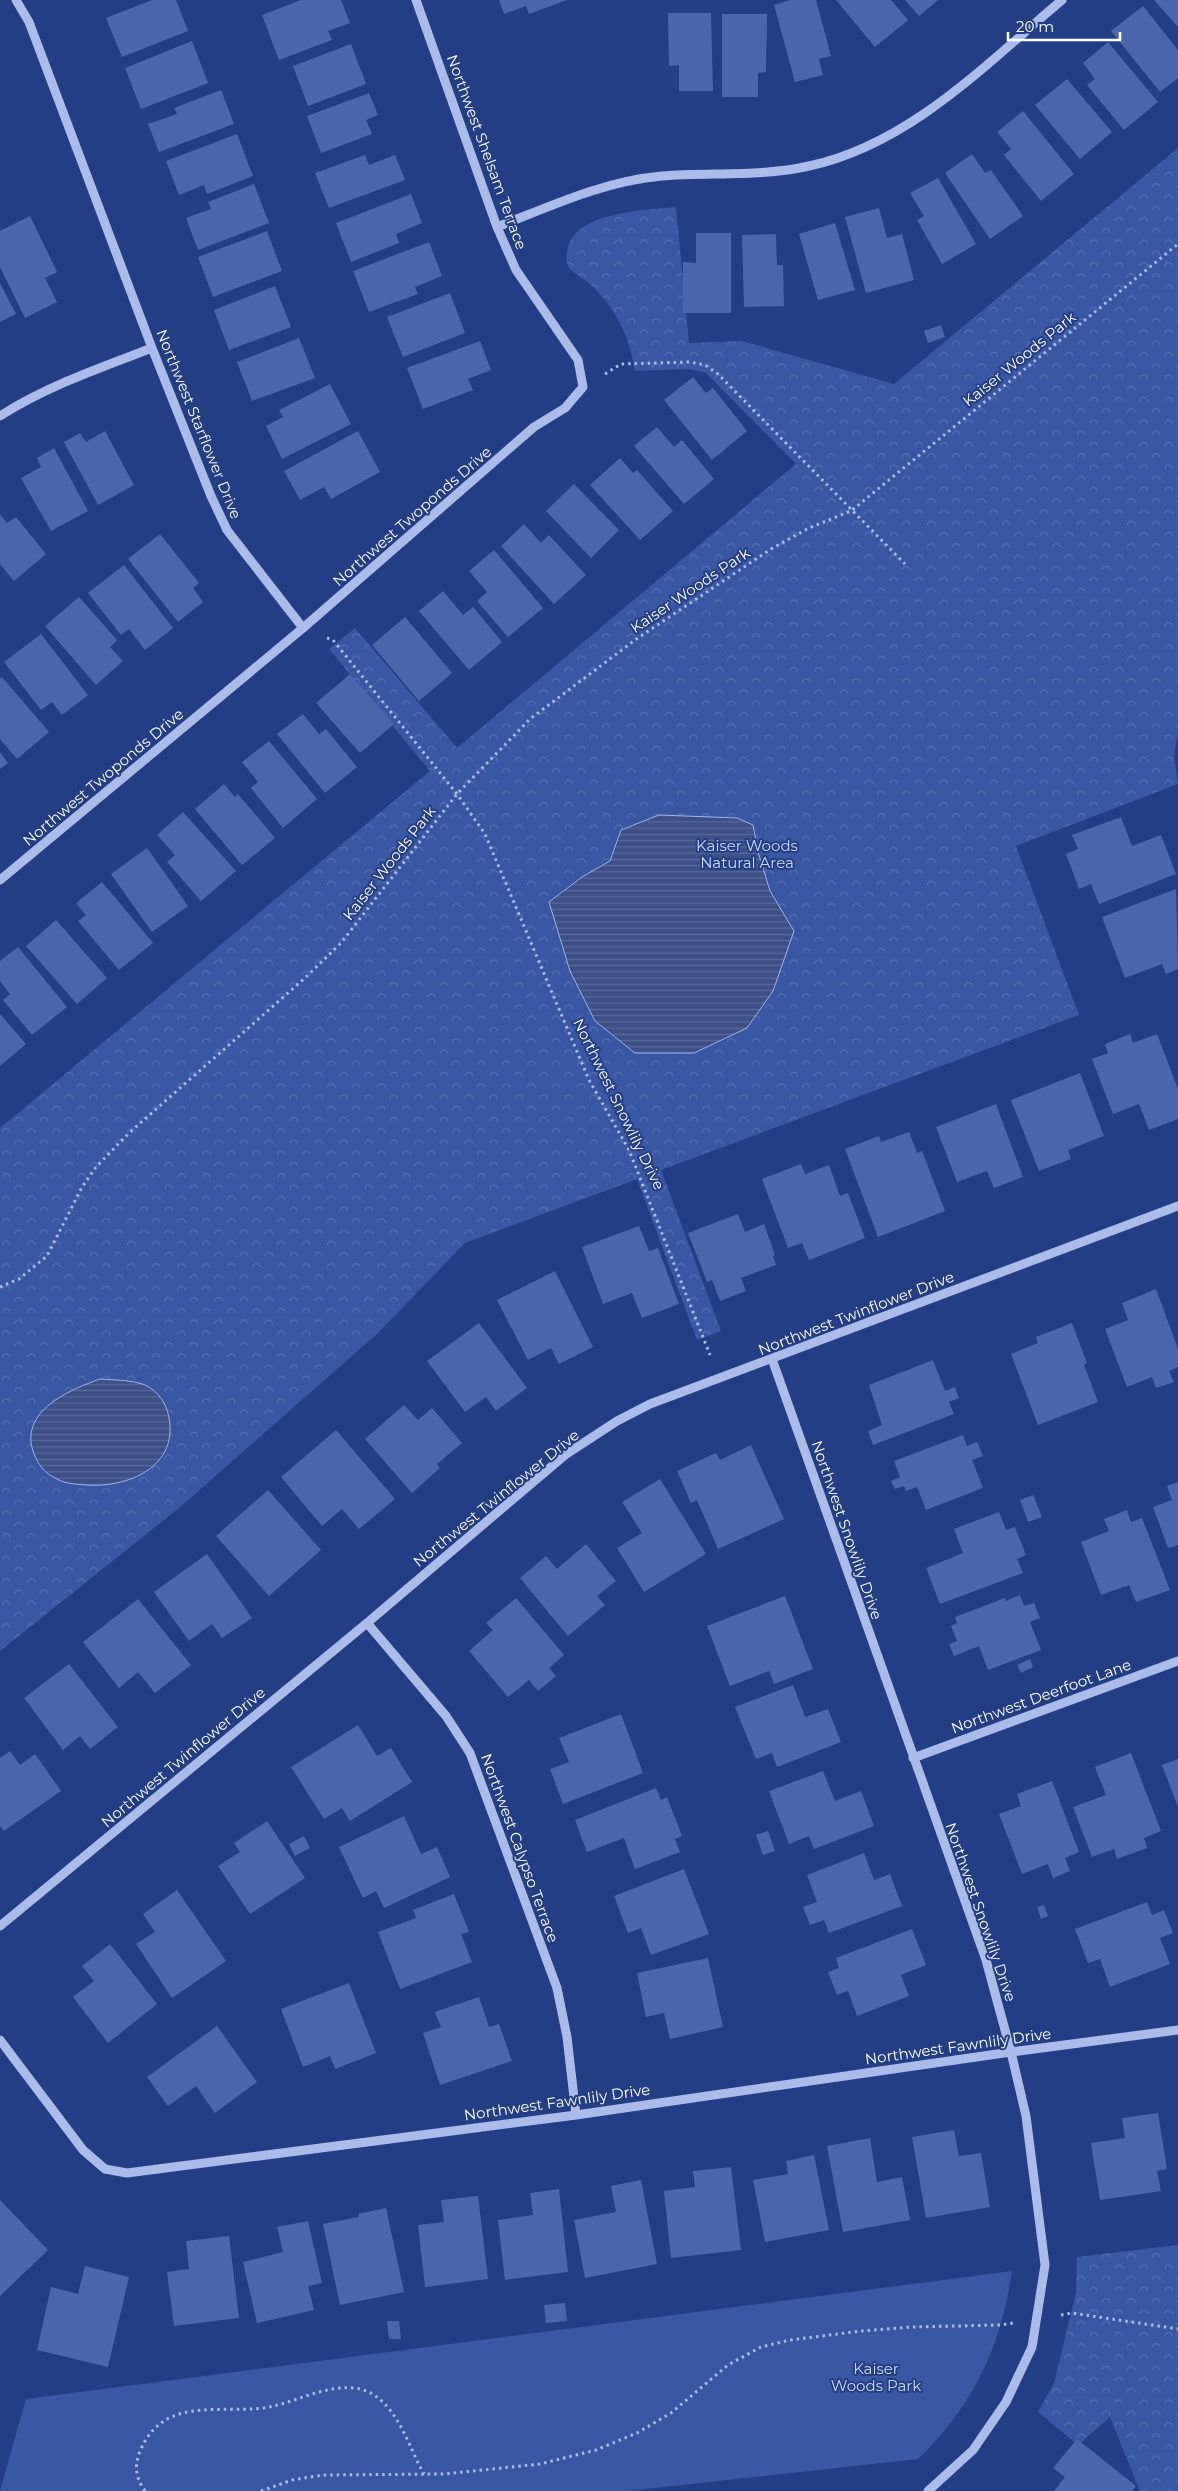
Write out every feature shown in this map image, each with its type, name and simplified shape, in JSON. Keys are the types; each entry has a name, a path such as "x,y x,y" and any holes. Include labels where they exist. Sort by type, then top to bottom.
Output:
{"street":[{"name":"Northwest Starflower Drive","path":"16,0 29,22 152,348 211,496 227,530 303,628"},
{"name":"Northwest Shelsam Terrace","path":"416,0 497,227 516,270 578,360 584,387"},
{"path":"497,227 585,192 620,182 662,176 774,172 810,166 850,153 891,135 937,104 1062,0"},
{"path":"0,416 54,386 152,348"},
{"name":"Northwest Twoponds Drive","path":"0,880 303,628 534,427 565,408 584,387"},
{"name":"Northwest Twinflower Drive","path":"0,1926 367,1623 565,1455 617,1421 650,1404 1178,1206"},
{"name":"Northwest Snowlily Drive","path":"772,1359 912,1758 986,1960 1026,2116 1045,2264 1032,2347 1006,2402 973,2450 928,2491"},
{"name":"Northwest Calypso Terrace","path":"367,1623 446,1716 470,1753 557,1988 567,2037 576,2114"},
{"name":"Northwest Deerfoot Lane","path":"912,1758 1178,1661"},
{"name":"Northwest Fawnlily Drive","path":"0,2040 83,2150 105,2169 127,2172 576,2114 1178,2030"}],"path":[{"name":"Kaiser Woods Park","path":"0,1287 19,1279 46,1256 82,1188 96,1167 129,1133 305,978 341,943 457,794 530,719 636,640 771,549 809,528 851,511 1178,244"},
{"path":"584,387 621,364 690,362 705,365 718,374 905,564"},
{"path":"303,628 333,640 457,794"},
{"name":"Northwest Snowlily Drive","path":"457,794 485,834 589,1080 630,1150 720,1378"},
{"path":"1072,2313 1178,2329"},
{"path":"261,2491 292,2480 323,2474 477,2472 540,2464 619,2442 655,2424 728,2365 761,2347 790,2340 911,2326 1000,2325"},
{"path":"145,2491 135,2472 136,2459 144,2442 155,2429 183,2412 204,2409 274,2406 302,2396 337,2389 357,2388 373,2394 386,2405 400,2424 424,2474"}],"green space":[{"name":"Kaiser Woods Natural Area","path":"1178,148 1178,732 1174,756 1178,784 1016,846 1079,1015 661,1170 721,1331 697,1340 637,1179 465,1243 378,1333 179,1508 0,1651 0,1128 430,771 329,649 355,628 457,748 796,464 706,373 691,369 635,371 629,346 615,314 591,285 568,267 567,250 575,235 585,226 599,219 632,211 676,207 689,343 742,341 894,384"},
{"path":"1178,2245 1178,2491 1140,2491 1110,2417 1078,2445 1038,2412 1054,2383 1076,2293 1077,2257"},
{"name":"Kaiser Woods Park","path":"1012,2271 1000,2325 992,2350 981,2374 954,2418 918,2459 627,2491 0,2491 26,2399"}],"shaded area":[{"path":"659,815 737,818 753,825 758,852 770,891 794,931 773,991 747,1028 694,1053 635,1053 595,1021 570,971 549,902 582,877 610,861 621,830"},
{"path":"100,1379 140,1383 158,1394 169,1418 170,1435 166,1450 158,1462 147,1471 118,1483 86,1485 60,1481 45,1471 37,1460 33,1451 31,1437 34,1424 40,1414 50,1404 75,1389"}],"building":[{"path":"152,0 176,0 188,31 122,57 106,18"},
{"path":"301,0 341,0 350,23 328,31 332,40 279,60 262,15"},
{"path":"499,0 567,0 529,14 526,6 504,14"},
{"path":"790,0 816,0 831,56 819,59 823,75 795,82 774,5"},
{"path":"836,0 891,0 908,20 875,47"},
{"path":"905,0 938,0 919,16"},
{"path":"1154,0 1178,0 1178,27"},
{"path":"1143,6 1178,50 1178,78 1160,92 1111,31"},
{"path":"668,13 711,13 713,91 679,91 679,65 669,66"},
{"path":"722,14 767,14 766,72 758,73 758,97 722,97"},
{"path":"192,41 208,83 141,109 125,68"},
{"path":"1108,42 1158,102 1124,130 1087,85 1095,79 1083,63"},
{"path":"351,44 366,84 308,106 293,66"},
{"path":"1067,79 1112,132 1080,159 1035,105"},
{"path":"221,90 234,124 159,152 148,124 177,114 174,108"},
{"path":"369,93 378,115 366,120 372,134 321,153 307,116"},
{"path":"1023,111 1074,174 1041,201 1004,155 1011,149 997,132"},
{"path":"237,134 253,176 207,194 204,185 179,195 166,161"},
{"path":"972,154 985,173 991,170 1023,216 990,239 945,173"},
{"path":"365,155 369,165 395,155 405,180 329,208 315,173"},
{"path":"938,178 976,244 942,264 917,220 924,216 910,193"},
{"path":"254,184 269,223 198,250 186,218 211,209 208,202"},
{"path":"411,194 422,223 396,234 399,243 351,262 336,223"},
{"path":"879,208 887,238 902,234 914,280 866,293 845,217"},
{"path":"30,216 57,272 45,278 57,302 25,318 0,267 0,231"},
{"path":"835,223 855,290 818,300 799,234"},
{"path":"267,231 282,271 213,297 198,257"},
{"path":"696,233 731,233 731,313 683,313 683,262 696,263"},
{"path":"776,234 777,265 783,265 784,306 744,307 742,235"},
{"path":"429,242 442,276 415,287 418,294 369,312 353,271"},
{"path":"0,283 16,314 0,322"},
{"path":"275,286 291,327 229,350 214,310"},
{"path":"450,293 465,333 403,357 387,317"},
{"path":"941,325 945,337 928,343 924,331"},
{"path":"299,338 315,378 252,401 237,362"},
{"path":"480,341 491,370 468,379 473,390 423,409 407,368"},
{"path":"693,377 706,393 713,388 747,431 712,460 664,400"},
{"path":"330,384 351,424 282,459 266,426 283,417 279,410"},
{"path":"657,427 674,447 682,440 714,479 684,504 634,446"},
{"path":"105,431 134,485 98,505 64,442 80,433 86,442"},
{"path":"358,431 380,472 331,499 324,487 300,500 284,471"},
{"path":"54,448 88,511 51,531 21,478 41,467 37,458"},
{"path":"620,458 633,473 637,470 673,511 640,540 590,485"},
{"path":"574,484 619,530 591,558 546,511"},
{"path":"0,514 7,523 16,517 46,554 14,581 0,564"},
{"path":"524,524 541,543 549,535 586,575 554,604 501,546"},
{"path":"160,534 199,583 193,588 203,602 178,622 128,559"},
{"path":"494,550 543,608 508,637 477,601 487,592 469,571"},
{"path":"124,565 173,628 145,650 129,629 121,635 88,593"},
{"path":"443,591 463,615 473,607 502,642 469,670 419,611"},
{"path":"79,597 117,640 110,647 123,661 96,685 45,626"},
{"path":"405,617 452,673 419,701 372,645"},
{"path":"41,634 88,695 62,715 52,702 41,710 4,662"},
{"path":"350,674 394,724 360,753 316,703"},
{"path":"2,677 49,732 17,759 0,739 0,678"},
{"path":"303,714 319,734 326,729 357,767 325,793 277,734"},
{"path":"269,741 317,799 283,828 251,788 258,782 242,762"},
{"path":"0,752 8,763 0,769"},
{"path":"224,784 235,797 238,794 275,838 242,865 195,809"},
{"path":"183,812 236,871 201,901 167,862 175,855 157,835"},
{"path":"1121,817 1132,846 1161,835 1176,874 1099,904 1091,884 1079,889 1066,854 1078,849 1072,835"},
{"path":"147,848 188,906 152,932 111,874"},
{"path":"102,882 153,943 119,970 78,921 86,915 76,903"},
{"path":"1176,889 1178,969 1166,974 1162,964 1125,978 1102,917"},
{"path":"56,920 107,978 77,1004 26,946"},
{"path":"18,947 67,1007 32,1035 3,1000 10,994 0,981 0,961"},
{"path":"0,1014 26,1044 0,1066"},
{"path":"1130,1034 1133,1043 1157,1034 1178,1089 1178,1119 1149,1130 1139,1104 1113,1114 1092,1059 1108,1053 1105,1044"},
{"path":"1080,1073 1104,1136 1068,1150 1071,1159 1039,1171 1011,1100"},
{"path":"996,1104 1023,1177 994,1188 987,1171 957,1182 936,1127"},
{"path":"909,1132 917,1153 922,1151 945,1211 878,1237 845,1149 879,1136 881,1142"},
{"path":"801,1164 805,1174 829,1165 840,1196 848,1193 865,1238 809,1260 802,1243 788,1248 762,1179"},
{"path":"738,1214 745,1232 764,1224 775,1255 773,1256 776,1265 741,1278 746,1291 720,1301 712,1280 707,1282 688,1233"},
{"path":"639,1226 649,1251 658,1248 679,1304 642,1318 632,1293 603,1304 582,1247"},
{"path":"555,1271 593,1347 559,1364 551,1348 528,1360 497,1300"},
{"path":"1156,1289 1178,1349 1178,1367 1169,1371 1174,1382 1156,1388 1152,1377 1127,1387 1105,1329 1128,1320 1122,1303"},
{"path":"479,1323 527,1388 496,1411 486,1397 465,1412 427,1361"},
{"path":"1072,1323 1087,1363 1084,1365 1098,1402 1038,1425 1011,1354 1038,1343 1036,1337"},
{"path":"933,1360 945,1391 955,1387 959,1398 949,1402 954,1414 873,1445 868,1431 882,1425 869,1385"},
{"path":"404,1405 418,1420 432,1408 462,1443 437,1464 440,1468 412,1493 365,1439"},
{"path":"336,1430 395,1499 359,1529 342,1509 322,1526 281,1477"},
{"path":"963,1435 967,1446 977,1442 983,1456 972,1460 983,1488 926,1510 917,1487 906,1491 904,1486 895,1489 891,1481 900,1477 894,1461"},
{"path":"751,1445 784,1519 718,1549 697,1500 691,1503 677,1471 716,1453 720,1460"},
{"path":"660,1479 706,1554 644,1592 617,1548 642,1533 622,1502"},
{"path":"1178,1482 1178,1545 1168,1548 1153,1507 1172,1500 1167,1486"},
{"path":"268,1490 321,1550 269,1596 216,1536"},
{"path":"1033,1495 1042,1517 1028,1522 1020,1500"},
{"path":"1127,1510 1131,1522 1142,1518 1170,1590 1136,1602 1129,1585 1101,1595 1081,1542 1109,1531 1104,1519"},
{"path":"999,1512 1006,1530 1015,1527 1026,1555 1017,1559 1023,1573 940,1604 926,1568 963,1553 954,1529"},
{"path":"586,1544 616,1581 597,1596 605,1605 568,1636 520,1578 546,1556 557,1569"},
{"path":"207,1554 252,1618 222,1638 212,1624 189,1641 154,1592"},
{"path":"1020,1595 1024,1606 1034,1603 1040,1618 1030,1622 1041,1650 988,1670 979,1646 954,1656 949,1644 957,1641 951,1626 957,1623 955,1617 1005,1598 1006,1601"},
{"path":"785,1596 813,1669 774,1684 769,1671 730,1686 707,1626"},
{"path":"516,1598 564,1655 549,1668 556,1676 538,1691 529,1680 508,1697 469,1651 493,1630 486,1623"},
{"path":"138,1599 191,1665 155,1693 138,1672 119,1688 83,1642"},
{"path":"1030,1659 1033,1667 1021,1673 1017,1665"},
{"path":"69,1664 118,1727 90,1749 80,1736 63,1750 24,1698"},
{"path":"793,1685 805,1717 828,1709 841,1742 777,1767 772,1753 756,1759 735,1707"},
{"path":"621,1714 643,1773 563,1804 550,1769 569,1762 559,1738"},
{"path":"358,1725 377,1756 391,1748 412,1782 350,1821 342,1808 324,1819 291,1767"},
{"path":"10,1751 20,1765 35,1754 61,1791 4,1831 0,1826 0,1758"},
{"path":"1131,1753 1161,1831 1144,1838 1147,1848 1117,1859 1114,1849 1092,1857 1073,1807 1106,1795 1095,1767"},
{"path":"1178,1759 1178,1807 1162,1765"},
{"path":"823,1771 835,1801 861,1791 874,1826 814,1849 809,1836 789,1844 769,1791"},
{"path":"1052,1781 1079,1852 1065,1858 1070,1871 1053,1878 1048,1864 1022,1874 999,1814 1021,1806 1017,1794"},
{"path":"656,1788 661,1800 667,1797 682,1836 675,1839 680,1852 635,1869 624,1838 587,1852 575,1820"},
{"path":"404,1816 421,1854 437,1847 450,1877 384,1908 376,1891 363,1898 339,1847"},
{"path":"267,1821 305,1878 250,1914 218,1866 240,1852 234,1843"},
{"path":"768,1831 775,1851 763,1855 756,1835"},
{"path":"304,1836 310,1848 295,1856 289,1844"},
{"path":"864,1853 874,1880 890,1874 902,1906 829,1933 824,1920 810,1925 803,1907 817,1902 807,1875"},
{"path":"684,1869 709,1934 651,1955 641,1928 628,1933 614,1896"},
{"path":"177,1890 226,1961 172,1998 136,1944 155,1932 143,1914"},
{"path":"454,1894 469,1932 461,1934 472,1962 400,1989 378,1932 416,1918 413,1910"},
{"path":"1147,1902 1152,1915 1164,1910 1173,1933 1160,1938 1170,1964 1110,1987 1100,1959 1088,1963 1075,1929"},
{"path":"1044,1905 1048,1916 1041,1919 1037,1907"},
{"path":"912,1929 926,1965 901,1975 909,1996 857,2016 848,1991 837,1995 828,1972 839,1968 836,1958"},
{"path":"110,1944 157,2004 108,2043 73,1997 94,1981 82,1966"},
{"path":"708,1958 723,2027 670,2039 664,2013 646,2017 637,1973"},
{"path":"349,1983 376,2053 335,2069 330,2056 303,2067 281,2009"},
{"path":"479,1997 489,2027 499,2024 512,2061 440,2085 423,2033 441,2027 435,2012"},
{"path":"217,2026 257,2082 215,2113 196,2086 168,2106 147,2077"},
{"path":"1158,2113 1167,2169 1157,2171 1161,2191 1100,2200 1091,2143 1125,2138 1122,2118"},
{"path":"954,2130 959,2156 981,2153 990,2207 926,2218 912,2137"},
{"path":"870,2138 877,2182 902,2177 910,2220 843,2232 827,2146"},
{"path":"814,2155 829,2230 765,2242 753,2180 788,2174 786,2161"},
{"path":"731,2167 741,2250 671,2258 664,2191 695,2187 693,2171"},
{"path":"641,2180 657,2264 585,2278 574,2220 616,2212 611,2186"},
{"path":"559,2189 568,2272 505,2280 498,2220 533,2215 530,2193"},
{"path":"478,2196 488,2279 425,2287 418,2225 444,2222 441,2200"},
{"path":"0,2200 48,2250 0,2296"},
{"path":"386,2208 404,2292 340,2305 323,2224 359,2217 358,2214"},
{"path":"308,2221 322,2283 308,2286 314,2310 257,2323 243,2262 283,2252 277,2227"},
{"path":"229,2236 239,2318 174,2326 167,2272 189,2269 186,2241"},
{"path":"85,2266 129,2277 108,2367 37,2350 51,2287 78,2294"},
{"path":"565,2303 567,2321 546,2323 544,2305"},
{"path":"387,2321 399,2321 401,2339 389,2339"},
{"path":"1077,2439 1136,2486 1132,2491 1054,2491 1065,2477 1053,2468"}]}
